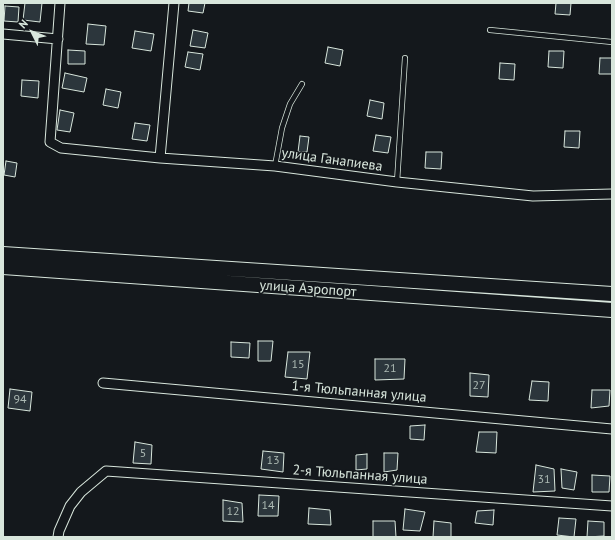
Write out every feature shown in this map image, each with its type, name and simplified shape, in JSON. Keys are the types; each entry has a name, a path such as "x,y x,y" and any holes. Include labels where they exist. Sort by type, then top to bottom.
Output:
{"main road":[{"name":"улица Аэропорт","path":"3,254 612,294"},
{"name":"улица Аэропорт","path":"3,267 612,310"}],"street":[{"path":"3,34 58,39 60,3"},
{"path":"160,158 174,3"},
{"name":"улица Ганапиева","path":"58,39 50,142 61,148 160,158 275,166 398,182 533,196 612,194"},
{"name":"1-я Тюльпанная улица","path":"103,383 612,429"},
{"name":"2-я Тюльпанная улица","path":"58,537 59,531 70,506 81,492 106,471 612,506"}],"lane":[{"path":"490,30 612,42"},
{"path":"398,182 405,58"},
{"path":"275,166 282,128 290,104 302,84"}],"building":[{"path":"25,3 42,3 40,22 23,20"},
{"path":"189,3 205,3 203,13 188,11"},
{"path":"556,3 571,3 570,15 555,14"},
{"path":"5,6 19,7 18,22 4,21"},
{"path":"88,24 106,26 104,45 86,44"},
{"path":"193,30 208,33 205,48 190,46"},
{"path":"135,31 154,34 151,51 132,48"},
{"path":"328,47 343,50 340,66 325,63"},
{"path":"68,50 85,51 85,64 68,64"},
{"path":"549,51 564,51 563,68 548,67"},
{"path":"188,52 203,54 200,70 185,67"},
{"path":"600,58 612,58 612,74 599,74"},
{"path":"500,63 515,64 514,80 499,79"},
{"path":"65,73 87,78 84,92 62,88"},
{"path":"22,80 39,81 38,98 21,96"},
{"path":"106,89 121,92 118,108 103,105"},
{"path":"370,100 384,103 382,119 367,116"},
{"path":"60,110 74,113 70,132 57,130"},
{"path":"135,123 150,125 147,141 132,139"},
{"path":"565,131 580,131 579,148 564,147"},
{"path":"376,135 391,137 388,153 373,151"},
{"path":"300,136 309,137 307,152 298,152"},
{"path":"426,152 442,152 441,169 425,168"},
{"path":"6,161 17,163 15,177 4,175"},
{"path":"258,341 273,341 271,361 258,361"},
{"path":"231,342 250,343 249,358 231,357"},
{"path":"288,352 310,352 307,379 285,377"},
{"path":"375,359 405,359 404,379 375,380"},
{"path":"470,373 489,375 488,397 470,396"},
{"path":"532,381 549,382 548,401 529,400"},
{"path":"10,389 32,392 30,411 8,408"},
{"path":"592,390 610,390 609,406 591,408"},
{"path":"425,425 424,440 410,439 410,426"},
{"path":"479,432 497,432 496,453 476,452"},
{"path":"135,442 152,445 151,464 133,463"},
{"path":"263,451 284,453 283,472 261,469"},
{"path":"384,453 398,453 397,470 384,472"},
{"path":"367,454 367,469 356,470 356,455"},
{"path":"536,465 554,469 555,491 533,492"},
{"path":"561,469 577,472 574,490 562,488"},
{"path":"592,475 610,476 609,492 592,492"},
{"path":"259,495 279,496 278,516 258,516"},
{"path":"223,500 242,503 243,522 223,521"},
{"path":"309,508 330,510 331,525 308,524"},
{"path":"405,509 425,512 420,531 403,530"},
{"path":"494,510 493,525 475,523 477,511"},
{"path":"559,518 576,519 574,537 557,535"},
{"path":"373,521 395,521 396,537 373,537"},
{"path":"434,521 451,523 451,537 433,537"},
{"path":"588,521 604,522 604,536 587,537"}]}
